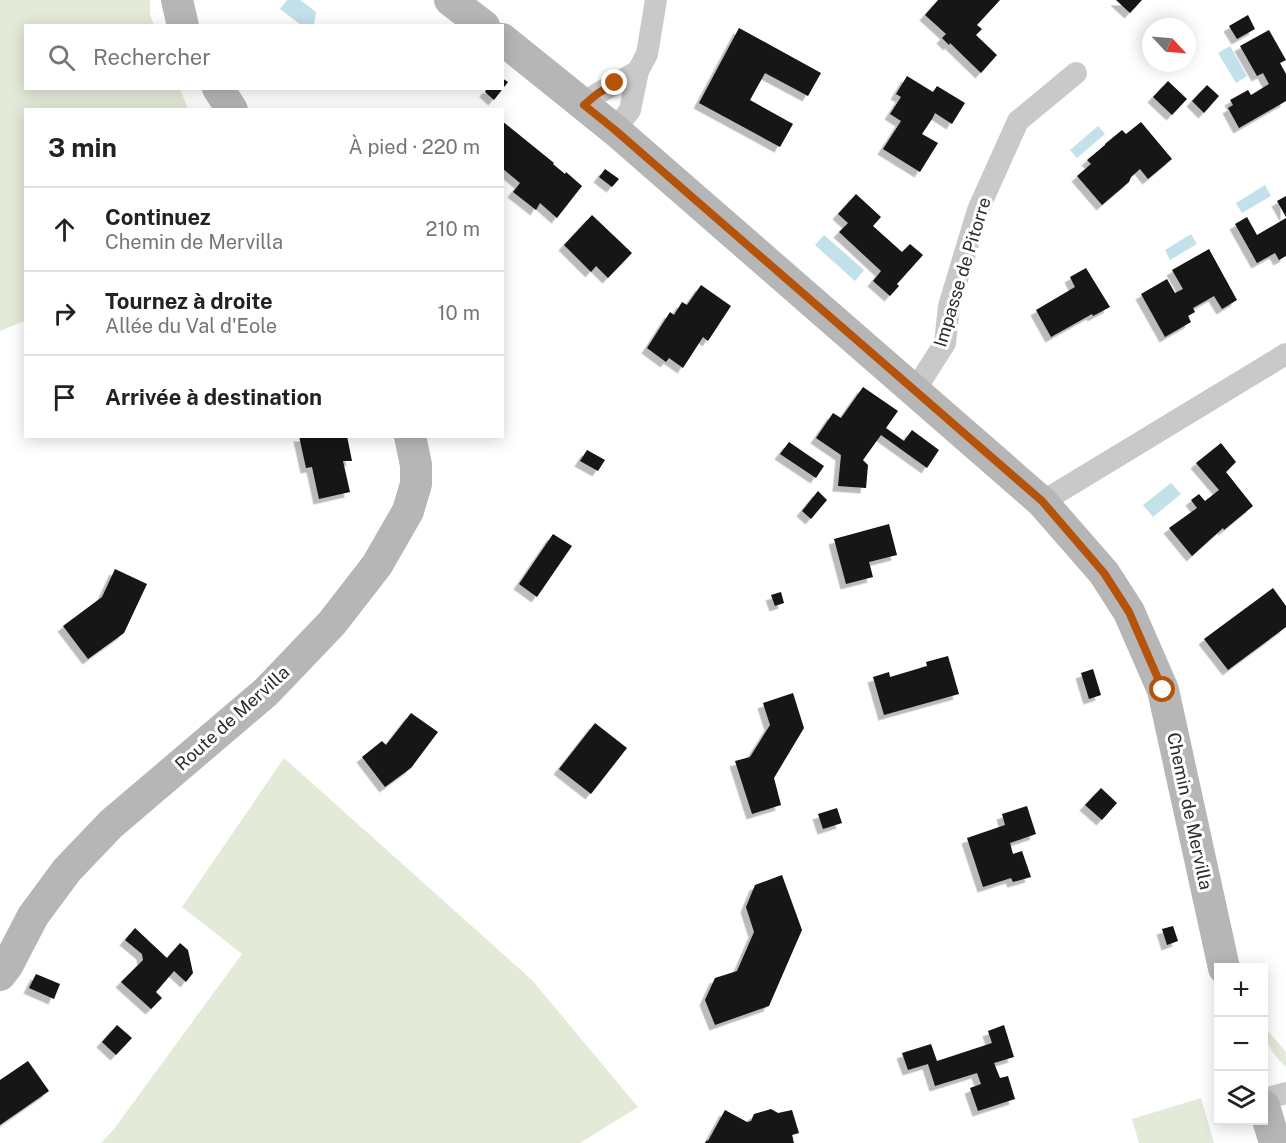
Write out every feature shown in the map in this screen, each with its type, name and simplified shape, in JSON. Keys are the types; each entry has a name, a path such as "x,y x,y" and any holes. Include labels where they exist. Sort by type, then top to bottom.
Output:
{"street":[{"path":"177,0 183,24"},
{"path":"450,0 481,24"},
{"path":"615,130 630,110 638,71 647,54 656,0"},
{"name":"Chemin de Mervilla","path":"504,41 615,130 1042,501 1104,573 1129,612 1163,690 1223,963"},
{"path":"584,105 597,94 638,71"},
{"name":"Impasse de Pitorre","path":"915,390 945,343 949,306 978,210 1018,121 1076,73"},
{"path":"219,90 231,108"},
{"path":"1042,501 1286,354"},
{"name":"Route de Mervilla","path":"0,975 33,916 66,870 111,824 266,692 332,623 377,564 408,511 416,484 416,465 411,438"},
{"path":"1268,1098 1286,1093"},
{"path":"1268,1121 1275,1143"}],"green space":[{"path":"0,0 150,0 150,15 154,24 24,24 24,90 180,90 188,108 24,108 24,321 0,331"},
{"path":"284,758 532,980 638,1107 580,1143 101,1143 114,1129 242,954 182,907"},
{"path":"1268,1031 1286,1052 1286,1067 1278,1059 1268,1042"},
{"path":"1201,1098 1214,1143 1139,1143 1132,1119"}],"water":[{"path":"287,0 300,0 316,12 314,24 300,24 280,9"},
{"path":"1230,46 1247,76 1236,83 1218,53"},
{"path":"1098,126 1105,134 1077,158 1070,150"},
{"path":"1265,185 1271,196 1242,213 1236,203"},
{"path":"1191,234 1197,244 1170,260 1165,250"},
{"path":"824,235 864,270 855,281 815,245"},
{"path":"1171,483 1181,494 1153,517 1143,505"}],"building":[{"path":"938,0 1000,0 977,25 982,29 976,35 997,55 981,73 942,38 946,34 925,15"},
{"path":"1116,0 1142,0 1130,13"},
{"path":"1248,15 1255,29 1237,39 1229,26"},
{"path":"739,28 821,73 808,96 765,73 750,100 793,124 780,147 699,103"},
{"path":"1269,30 1286,60 1280,63 1286,74 1286,101 1239,128 1228,108 1233,105 1230,100 1248,90 1251,95 1269,84 1263,73 1257,76 1240,46"},
{"path":"907,76 933,92 937,86 965,103 952,124 935,113 922,134 938,143 920,172 883,149 901,121 890,114 901,97 896,94"},
{"path":"1168,81 1187,99 1172,115 1153,97"},
{"path":"1207,85 1219,96 1204,113 1192,101"},
{"path":"486,90 502,90 494,100 485,92"},
{"path":"1141,122 1172,159 1148,179 1140,169 1129,182 1102,205 1077,176 1091,164 1087,160 1105,144 1122,130 1126,134"},
{"path":"504,123 582,186 557,218 540,203 536,210 513,192 520,183 504,170"},
{"path":"605,169 619,179 612,187 599,177"},
{"path":"856,194 881,217 873,226 902,252 910,244 923,255 897,284 899,286 890,296 873,281 881,271 839,232 848,223 838,214"},
{"path":"1286,196 1286,217 1277,201"},
{"path":"592,215 632,253 608,278 596,266 591,272 564,245"},
{"path":"1247,217 1257,235 1286,218 1286,256 1279,260 1275,253 1257,263 1235,224"},
{"path":"1209,249 1237,300 1222,309 1214,296 1193,308 1195,312 1188,316 1191,322 1165,337 1141,294 1167,279 1175,293 1183,289 1172,270"},
{"path":"1086,268 1110,307 1093,316 1092,314 1051,337 1036,310 1075,287 1070,277"},
{"path":"701,285 731,306 708,341 703,337 683,368 669,358 666,362 647,348 670,312 674,315 682,302 687,305"},
{"path":"863,387 898,411 886,428 904,441 912,430 939,450 927,468 881,435 863,460 868,465 866,488 838,486 841,455 816,438 833,413 841,418"},
{"path":"299,438 347,438 352,461 343,461 350,492 319,499 312,467 306,468"},
{"path":"789,442 824,466 816,478 780,454"},
{"path":"1221,443 1236,462 1226,472 1253,506 1224,530 1223,528 1192,556 1169,528 1197,508 1191,500 1199,494 1205,501 1219,490 1196,463"},
{"path":"587,450 605,460 598,471 580,461"},
{"path":"818,491 827,500 811,519 802,511"},
{"path":"889,524 897,555 869,562 873,577 846,584 834,539"},
{"path":"553,534 572,546 537,597 519,584"},
{"path":"115,569 147,584 124,633 88,659 63,626 102,597"},
{"path":"1273,588 1286,606 1286,627 1228,670 1204,639"},
{"path":"781,592 784,603 775,606 771,595"},
{"path":"948,656 959,694 884,715 873,677 889,672 890,677 927,666 926,662"},
{"path":"1093,669 1101,695 1089,699 1081,673"},
{"path":"793,693 804,728 774,778 781,805 752,814 735,761 750,757 770,725 763,703"},
{"path":"411,713 438,732 411,768 385,787 362,757 382,741 386,745"},
{"path":"595,723 627,748 591,794 559,769"},
{"path":"1101,788 1117,803 1102,820 1085,805"},
{"path":"1027,806 1036,834 1010,843 1013,854 1022,851 1031,877 1013,882 1011,878 983,887 967,838 1005,825 1002,814"},
{"path":"837,808 842,823 823,829 818,814"},
{"path":"782,875 802,930 769,1006 715,1025 705,1000 715,978 737,971 754,932 746,907 755,885"},
{"path":"1173,926 1178,941 1167,945 1162,929"},
{"path":"135,928 167,958 180,943 188,950 193,973 186,982 174,971 156,992 162,998 151,1009 121,982 143,960 142,954 125,940"},
{"path":"36,974 60,984 54,999 29,988"},
{"path":"117,1025 132,1038 116,1055 102,1042"},
{"path":"1004,1025 1014,1057 994,1063 1000,1078 1008,1076 1015,1099 978,1111 970,1088 981,1084 977,1073 935,1086 928,1064 908,1070 902,1053 931,1044 937,1061 992,1043 988,1031"},
{"path":"28,1061 49,1091 0,1125 0,1080"},
{"path":"771,1109 778,1113 792,1110 799,1133 792,1135 794,1143 705,1143 725,1110 747,1122 751,1121 754,1114"}],"route":[{"path":"615,83 584,105 1042,501 1104,573 1129,612 1163,690"}]}
